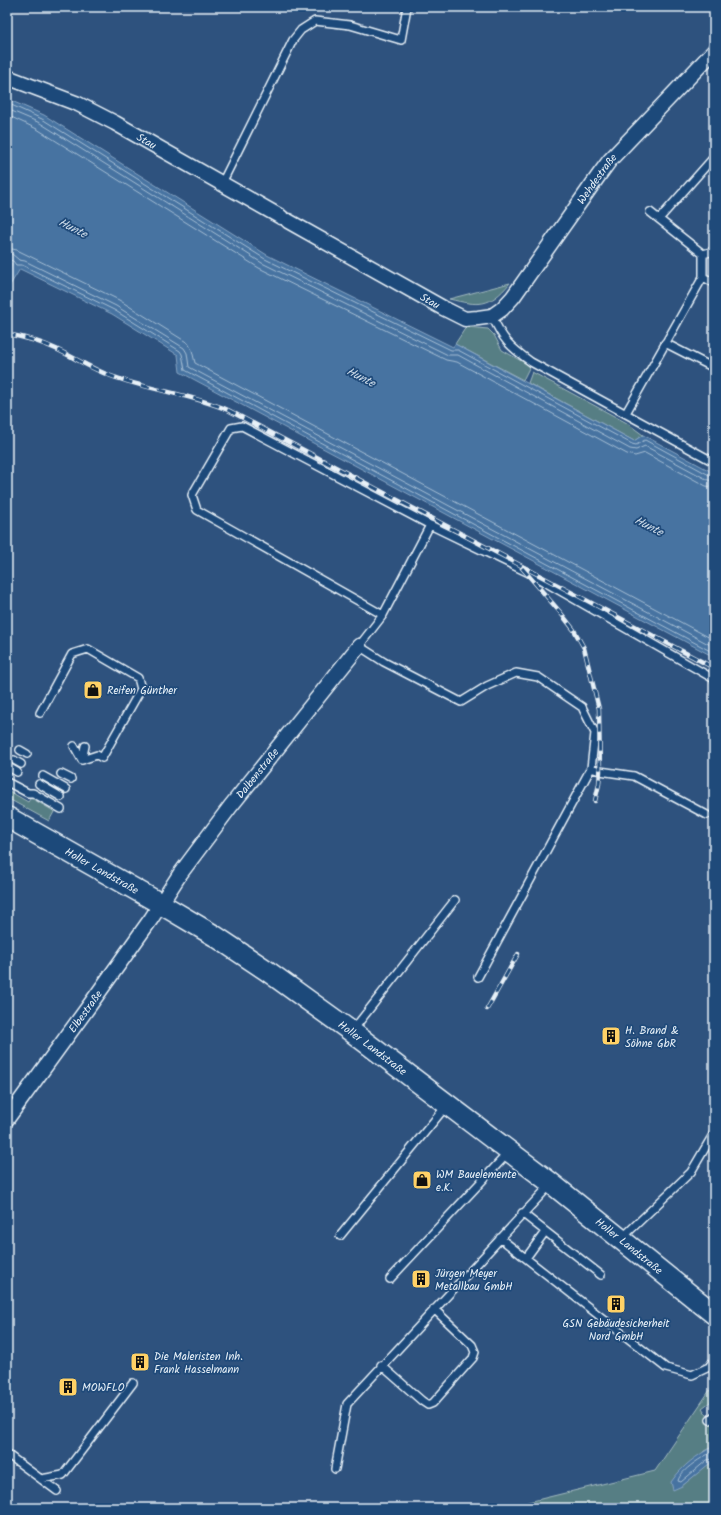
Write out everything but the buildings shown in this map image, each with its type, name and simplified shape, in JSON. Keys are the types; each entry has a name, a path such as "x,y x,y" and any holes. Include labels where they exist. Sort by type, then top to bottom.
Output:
{"main road":[{"name":"Holler Landstraße","path":"7,817 161,904 215,936 266,970 352,1032 551,1183 714,1314"}],"street":[{"name":"Wehdestraße","path":"492,316 513,298 610,160 714,51"},
{"name":"Stau","path":"7,77 84,107 115,123 448,311 465,318 492,316"},
{"name":"Dalbenstraße","path":"161,904 180,874 230,807 359,646"},
{"name":"Elbestraße","path":"7,1119 161,904"}],"lane":[{"path":"222,183 293,40 300,30 315,21 350,25 401,40 408,7"},
{"path":"660,218 714,158"},
{"path":"650,212 660,218 703,254"},
{"path":"703,254 714,251"},
{"path":"626,413 703,277 703,254"},
{"path":"703,277 714,283"},
{"path":"492,316 499,330 511,347 531,362 714,462"},
{"path":"665,343 714,368"},
{"path":"383,615 197,510 192,495 231,428 242,426 430,526 527,572 714,679"},
{"path":"430,526 383,615 359,646 384,662 461,702 486,686 516,673 538,678 582,707 595,734 591,768 478,977"},
{"path":"40,712 72,654 88,649 138,678 141,689 102,758 97,755 82,760"},
{"path":"74,746 82,760"},
{"path":"82,760 85,746"},
{"path":"20,750 26,754"},
{"path":"82,760 94,751"},
{"path":"14,760 21,764"},
{"path":"10,768 17,772"},
{"path":"591,768 600,772 634,776 707,815"},
{"path":"61,774 71,779"},
{"path":"43,776 66,789"},
{"path":"7,782 28,793 33,793 61,809"},
{"path":"39,784 61,797"},
{"path":"352,1032 456,900"},
{"path":"340,1236 447,1104"},
{"path":"621,1239 691,1172 714,1133"},
{"path":"390,1279 510,1152"},
{"path":"336,1469 347,1404 551,1183"},
{"path":"522,1213 601,1275"},
{"path":"526,1258 545,1232"},
{"path":"500,1238 666,1368 692,1375 709,1367 714,1360"},
{"path":"381,1366 422,1401 428,1405 433,1403 473,1358 475,1352 472,1345 434,1309"},
{"path":"41,1479 63,1475 133,1383"},
{"path":"7,1454 57,1491"},
{"path":"7,1504 8,1508"}],"green space":[{"path":"510,283 496,297 483,303 476,304 449,299"},
{"path":"466,327 488,329 494,335 502,350 530,366 523,380 455,344"},
{"path":"532,372 627,423 643,435 634,441 528,383"},
{"path":"9,791 28,802 30,799 33,799 52,810 54,812 49,821 7,798 7,792"},
{"path":"714,1384 714,1399 702,1408 714,1425 714,1446 704,1451 682,1486 709,1463 714,1463 714,1508 504,1508 655,1471"}],"water":[{"name":"Hunte","path":"7,99 44,115 267,255 453,347 455,344 634,441 643,435 714,473 714,657 180,372 178,355 112,314 20,269 7,290 7,277 12,264 7,262"},
{"path":"714,1446 714,1463 709,1464 682,1486 673,1490 671,1482 680,1471 696,1457"}],"railway":[{"path":"7,334 50,346 97,370 125,381 199,400 228,410 714,668"},
{"path":"522,568 574,630 584,648 599,709 600,771 595,801"},
{"path":"487,1009 518,954"}],"place":[{"name":"Reifen Günther","path":"93,690"},
{"name":"H. Brand & Söhne GbR","path":"611,1036"},
{"name":"WM Bauelemente e.K.","path":"422,1180"},
{"name":"Jürgen Meyer Metallbau GmbH","path":"421,1279"},
{"name":"GSN Gebäudesicherheit Nord GmbH","path":"616,1304"},
{"name":"Die Maleristen Inh. Frank Hasselmann","path":"140,1362"},
{"name":"MOWFLO","path":"68,1387"}]}
